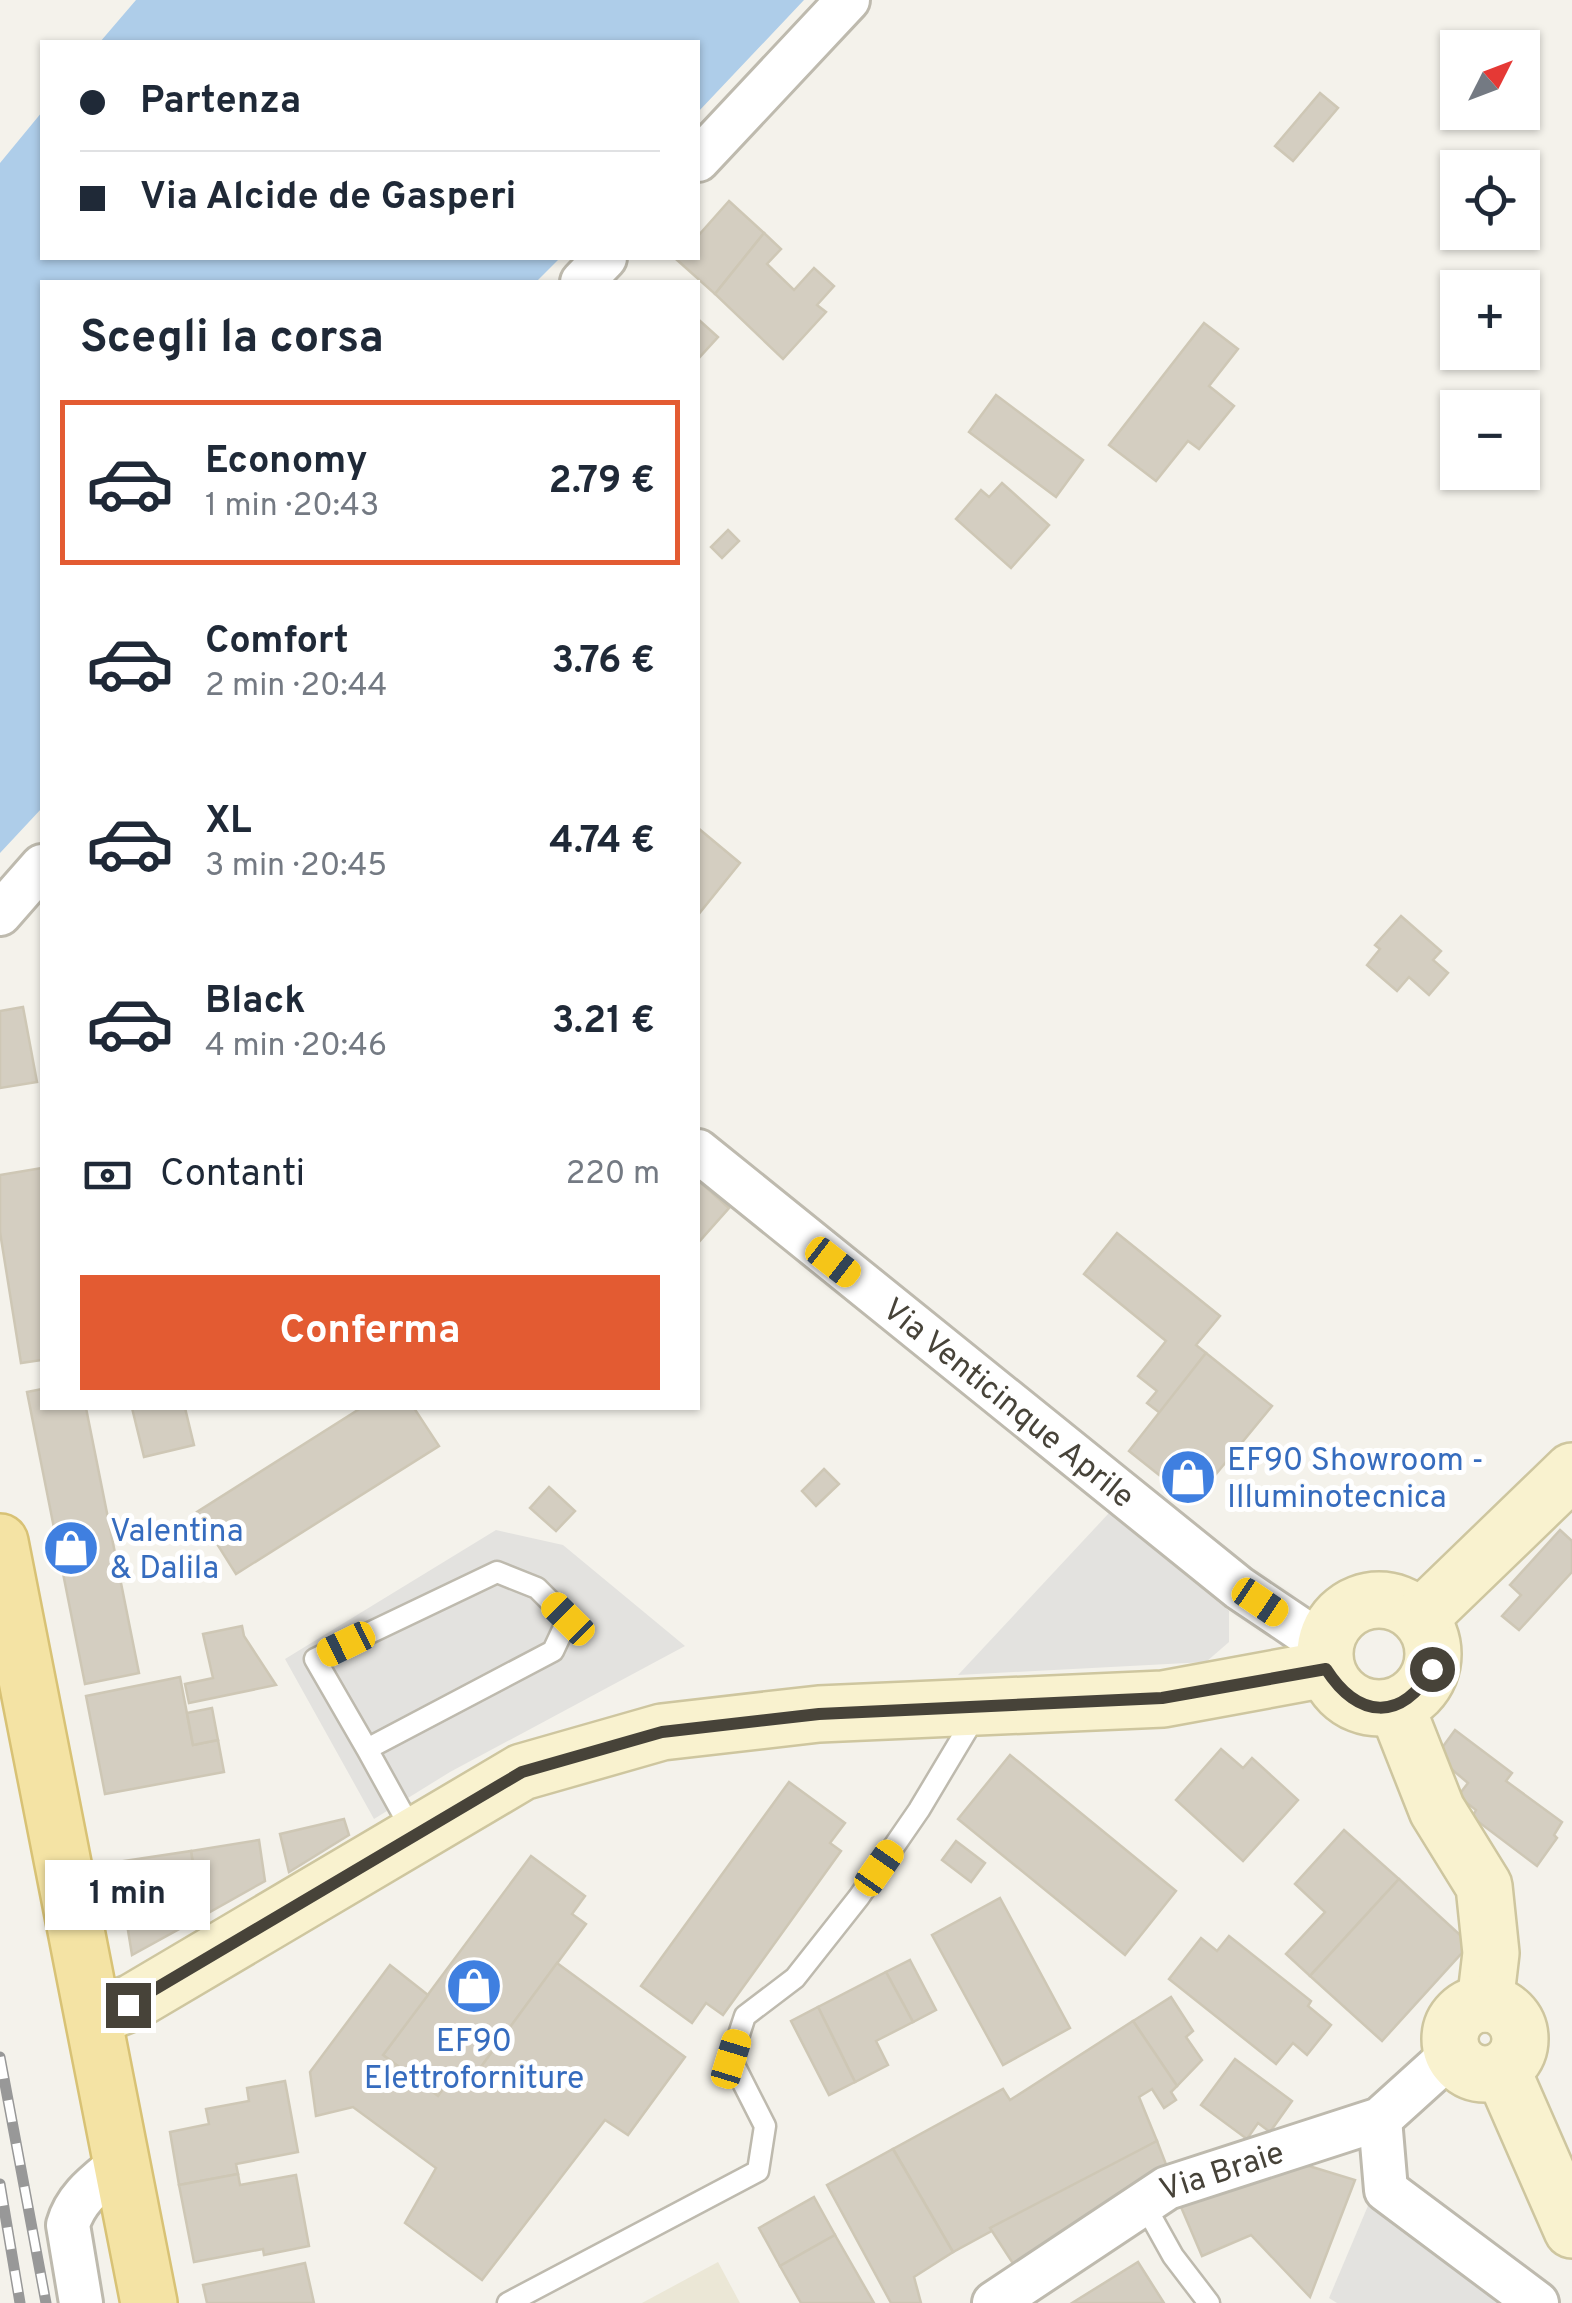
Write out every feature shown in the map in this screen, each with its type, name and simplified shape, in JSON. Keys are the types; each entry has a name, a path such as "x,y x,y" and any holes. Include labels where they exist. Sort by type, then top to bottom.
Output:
{"main road":[{"path":"0,1542 149,2303"}],"street":[{"path":"700,158 848,0"},
{"path":"584,280 604,260"},
{"path":"0,914 40,868"},
{"name":"Via Venticinque Aprile","path":"700,1153 1326,1658"},
{"path":"1420,1618 1572,1471"},
{"path":"1364,1601 1394,1601 1420,1618 1433,1642 1432,1669 1419,1692 1396,1706 1367,1708 1342,1694 1326,1658 1338,1618 1364,1601"},
{"path":"95,2017 133,2002 522,1772 662,1732 819,1714 1162,1698 1326,1658"},
{"path":"1396,1706 1438,1810 1484,1886 1491,1953 1485,2004 1471,2007 1452,2026 1478,2061 1572,2230"},
{"name":"Via Braie","path":"994,2303 1167,2188 1380,2120 1478,2061"},
{"path":"1380,2120 1386,2190 1538,2303"},
{"path":"81,2303 68,2225 71,2214 88,2190 122,2162"}],"lane":[{"path":"367,1748 553,1651 568,1619 537,1588 497,1572 316,1659 415,1836"},
{"path":"508,2303 758,2171 765,2126 731,2059 745,2016 795,1978 859,1897 919,1810 980,1707"},
{"path":"1144,2204 1173,2256 1210,2303"}],"shaded area":[{"path":"1109,1513 1229,1611 1229,1642 1206,1662 958,1675"},
{"path":"496,1530 563,1545 685,1646 450,1772 374,1819 285,1659"},
{"path":"1370,2201 1509,2303 1337,2303 1329,2298"},
{"path":"718,2262 740,2303 642,2303"}],"water":[{"path":"136,0 804,0 700,110 700,40 102,40"},
{"path":"40,114 40,260 558,260 538,280 40,280 40,810 0,853 0,163"}],"building":[{"path":"1320,93 1338,108 1293,161 1275,146"},
{"path":"729,201 764,233 715,294 677,260 700,260 700,234"},
{"path":"764,233 781,249 767,264 794,290 814,268 834,286 817,305 826,312 783,359 715,294"},
{"path":"700,321 718,337 700,357"},
{"path":"1204,323 1238,349 1209,386 1234,406 1199,449 1188,441 1156,481 1109,445"},
{"path":"996,395 1083,460 1056,497 969,432"},
{"path":"1002,483 1049,525 1011,568 956,519 981,490 989,497"},
{"path":"728,530 739,541 722,558 711,547"},
{"path":"700,830 740,863 700,913"},
{"path":"1401,916 1441,951 1433,960 1448,973 1429,995 1409,977 1397,991 1367,965 1380,949 1375,945"},
{"path":"23,1007 37,1082 0,1088 0,1011"},
{"path":"40,1168 40,1360 21,1363 0,1232 0,1175"},
{"path":"700,1182 729,1208 700,1241"},
{"path":"1117,1233 1220,1316 1196,1345 1206,1353 1160,1413 1147,1403 1157,1391 1138,1376 1166,1341 1084,1274"},
{"path":"1206,1353 1272,1406 1193,1502 1129,1451"},
{"path":"40,1389 40,1410 86,1410 139,1673 85,1684 27,1392"},
{"path":"132,1410 185,1410 194,1445 144,1457"},
{"path":"358,1410 415,1410 439,1446 236,1574 197,1512"},
{"path":"824,1469 839,1484 816,1506 802,1491"},
{"path":"549,1487 575,1511 556,1531 530,1508"},
{"path":"1560,1530 1572,1541 1572,1572 1519,1630 1502,1616 1521,1595 1510,1585"},
{"path":"242,1626 244,1636 276,1685 189,1703 185,1684 213,1678 203,1634"},
{"path":"180,1677 193,1745 218,1740 224,1772 105,1794 86,1696"},
{"path":"212,1708 218,1740 193,1745 187,1713"},
{"path":"1455,1730 1512,1773 1506,1781 1562,1822 1554,1835 1557,1838 1537,1866 1472,1817 1476,1810 1458,1796 1468,1783 1436,1756"},
{"path":"1221,1749 1243,1768 1252,1758 1298,1800 1243,1861 1176,1800"},
{"path":"1010,1755 1176,1891 1125,1955 958,1819"},
{"path":"789,1782 845,1823 830,1843 841,1851 723,2015 706,2003 692,2023 641,1986"},
{"path":"344,1819 349,1835 289,1872 280,1834"},
{"path":"1344,1830 1399,1879 1310,1976 1286,1954 1325,1912 1295,1884"},
{"path":"259,1840 265,1881 201,1917 191,1851"},
{"path":"956,1841 985,1863 971,1882 942,1860"},
{"path":"191,1851 201,1917 132,1955 117,1862"},
{"path":"531,1856 585,1896 572,1914 586,1924 467,2086 453,2075 438,2096 383,2055"},
{"path":"1399,1879 1470,1944 1382,2041 1310,1976"},
{"path":"1000,1898 1070,2028 1003,2065 932,1935"},
{"path":"1229,1936 1311,2001 1308,2006 1331,2025 1307,2055 1293,2043 1276,2064 1169,1979 1201,1938 1217,1951"},
{"path":"910,1960 936,2010 913,2022 886,1972"},
{"path":"557,1963 685,2057 628,2135 605,2120 482,2280 405,2223 436,2168 353,2107 316,2116 310,2072 390,1965 428,1995 383,2055 438,2096 453,2075 467,2086"},
{"path":"886,1972 913,2022 876,2041 888,2065 855,2082 818,2007"},
{"path":"1171,1997 1193,2031 1186,2037 1202,2060 1177,2086 1133,2021"},
{"path":"818,2007 855,2082 829,2095 791,2021"},
{"path":"1133,2021 1177,2086 1171,2092 1176,2100 1164,2108 1152,2089 1139,2097 1157,2141 953,2252 893,2149 1003,2089 1010,2100"},
{"path":"1235,2059 1292,2101 1270,2132 1258,2123 1247,2139 1201,2105"},
{"path":"285,2081 298,2152 236,2164 238,2174 179,2185 170,2132 209,2124 206,2109 249,2101 247,2088"},
{"path":"1157,2141 1167,2167 1014,2265 990,2228"},
{"path":"893,2149 953,2252 914,2277 921,2303 891,2303 827,2185"},
{"path":"1309,2166 1355,2180 1310,2297 1251,2235 1202,2256 1181,2207 1272,2167"},
{"path":"238,2174 240,2185 296,2175 309,2246 264,2255 263,2249 194,2262 179,2185"},
{"path":"814,2197 835,2235 780,2266 759,2228"},
{"path":"835,2235 874,2303 801,2303 780,2266"},
{"path":"1138,2262 1164,2303 1072,2303"},
{"path":"305,2263 314,2303 207,2303 203,2285"}],"railway":[{"path":"0,2057 46,2303"},
{"path":"0,2184 20,2303"}],"place":[{"name":"EF90 Showroom - Illuminotecnica","path":"1188,1477"},
{"name":"Valentina & Dalila","path":"71,1548"},
{"name":"EF90 Elettroforniture","path":"474,1986"}],"route":[{"path":"128,2005 522,1772 662,1732 819,1714 1162,1698 1326,1669 1342,1694 1367,1708 1396,1706 1419,1692 1432,1669"}]}
